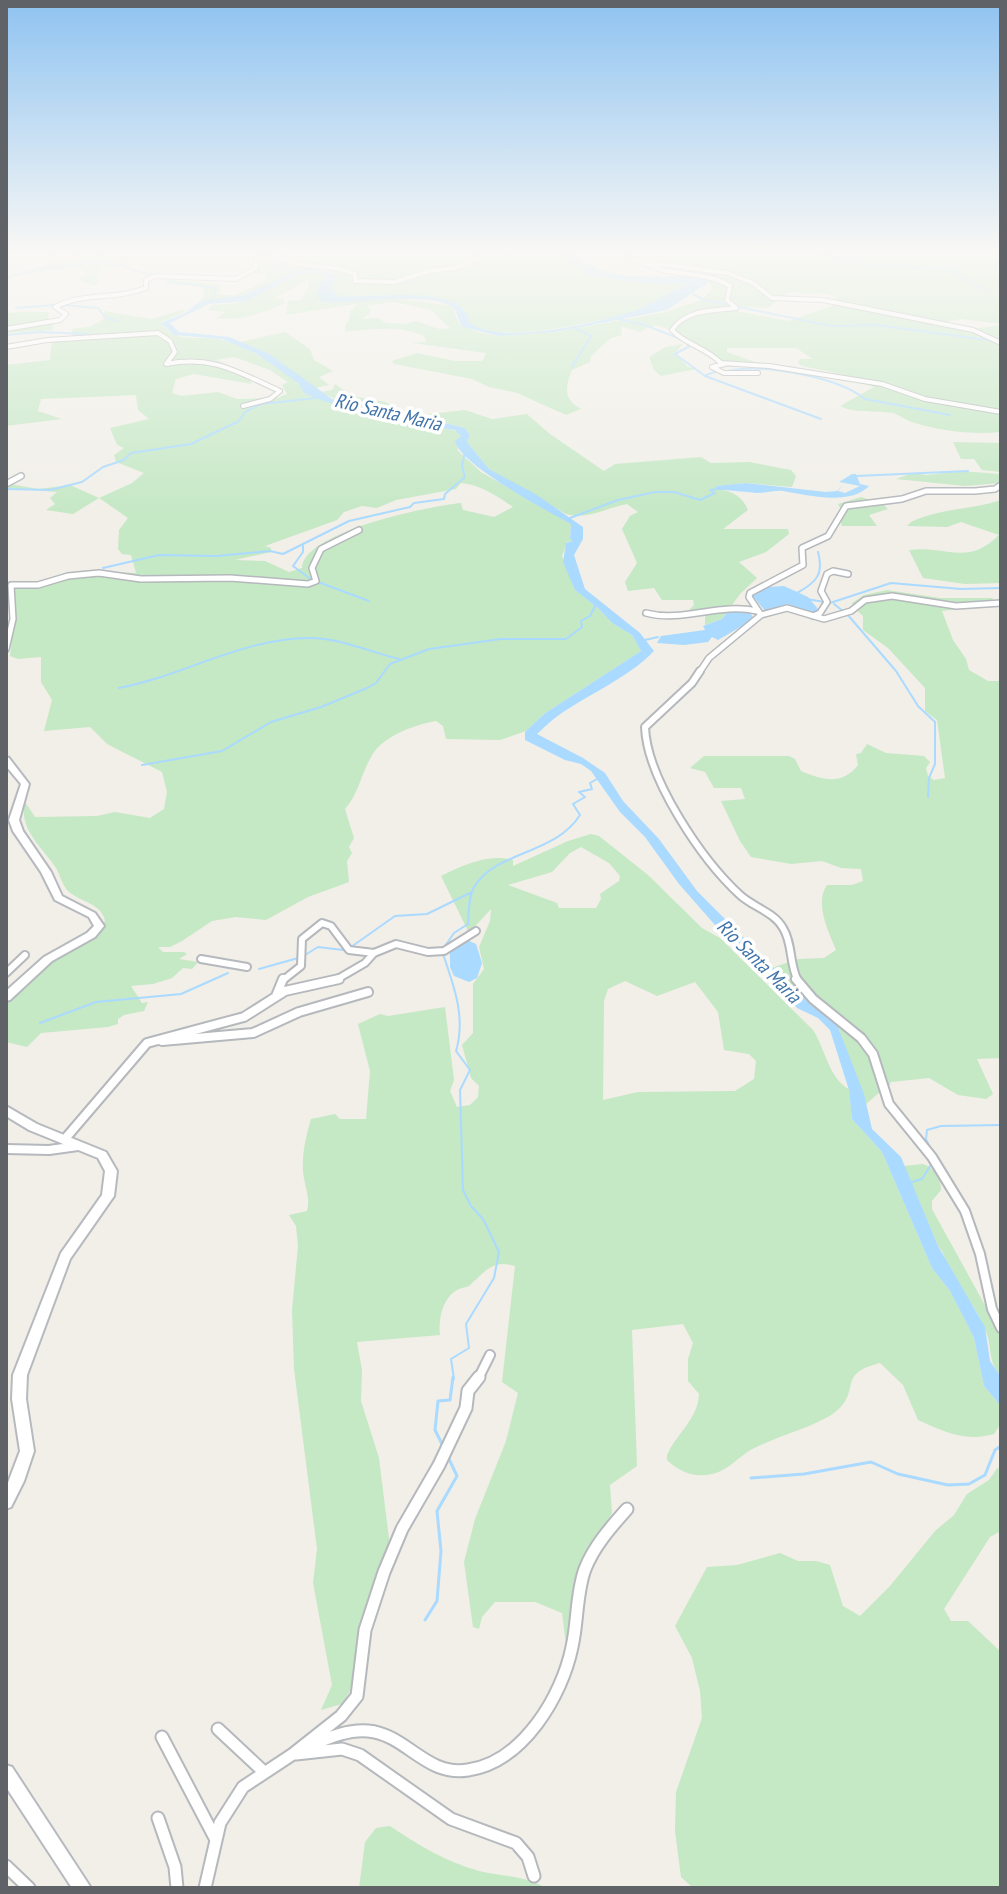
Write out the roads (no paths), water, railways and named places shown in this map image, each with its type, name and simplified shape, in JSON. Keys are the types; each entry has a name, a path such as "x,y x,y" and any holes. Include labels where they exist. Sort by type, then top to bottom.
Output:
{"street":[{"path":"6,347 73,338"},
{"path":"166,338 176,353 166,364 192,359 211,361 280,391 270,399 243,406"},
{"path":"681,338 705,348 727,364"},
{"path":"712,366 715,357"},
{"path":"712,366 769,366 882,384 925,399 1001,412"},
{"path":"712,366 724,373 758,373"},
{"path":"6,484 21,476"},
{"path":"760,613 749,597 750,593 803,565 802,548 828,536 846,506 902,499 926,491 995,489 1001,485"},
{"path":"995,489 1001,495"},
{"path":"6,649 13,619 11,585 38,585 92,573 141,579 230,578 308,584 316,581 312,568 319,551 359,530"},
{"path":"811,617 820,613 827,602 821,591 827,574 833,571 848,574"},
{"path":"646,613 671,619 733,607 760,613 787,608 811,617 827,618 851,611 860,602 886,596 956,606 1001,603"},
{"path":"760,613 709,658 692,683 645,727 648,755 663,789 725,878 748,902 781,925 789,941 794,974 802,986 857,1034 877,1059 884,1095 889,1104 932,1157 965,1211 980,1254 992,1309 1001,1328"},
{"path":"6,760 20,773 25,784 10,820 46,872 58,898 96,918 99,926 91,935 48,959 6,997"},
{"path":"276,996 283,978 301,966 302,939 322,923 331,926 349,950 374,953"},
{"path":"64,1140 141,1049 155,1039 244,1017 292,989 337,980 365,963 374,953 396,944 440,952 476,931"},
{"path":"6,973 25,955"},
{"path":"201,959 247,967"},
{"path":"128,1065 159,1042 253,1033 299,1012 368,992"},
{"path":"6,1110 33,1127 102,1155 111,1171 111,1183 104,1205 72,1245 61,1265 26,1356 18,1387 27,1451 6,1502"},
{"path":"6,1149 49,1150 80,1145"},
{"path":"205,1888 215,1838 234,1798 251,1780 296,1752 341,1716 357,1696 365,1630 387,1563 466,1408 468,1391 482,1374 490,1355"},
{"path":"296,1752 341,1734 372,1731 385,1735 437,1769 464,1771 499,1760 530,1731 560,1690 575,1635 583,1575 600,1543 627,1509"},
{"path":"218,1729 264,1772"},
{"path":"162,1737 215,1838"},
{"path":"296,1752 342,1749 360,1755 451,1819 516,1843 528,1857 534,1876"},
{"path":"6,1773 82,1888"},
{"path":"158,1818 175,1867 177,1888"},
{"path":"6,1866 29,1888"}],"water":[{"name":"Rio Santa Maria","path":"215,338 232,338 268,353 332,399 377,408 404,418 433,420 465,428 470,435 467,442 489,469 537,495 583,527 583,539 574,555 585,589 640,633 654,651 631,670 567,709 537,734 605,773 623,801 659,839 697,891 812,1006 824,1011 836,1022 864,1094 872,1129 901,1157 938,1246 985,1327 990,1361 1001,1377 1001,1406 984,1386 974,1338 950,1291 932,1268 882,1152 852,1119 849,1090 830,1030 818,1018 797,1008 750,955 715,925 679,884 645,837 620,812 591,771 525,740 525,732 544,714 641,651 632,635 612,623 575,590 563,562 566,543 573,541 570,539 571,524 471,462 455,441 461,436 455,430 404,423 323,401 304,393 298,383 257,354"},
{"path":"856,474 860,484 869,486 851,496 840,497 780,491 718,490 715,486 746,483 826,492 837,491 843,485 838,491 845,493 860,486 839,482"},
{"path":"784,586 808,597 818,609 813,613 787,604 765,611 752,595 768,587"},
{"path":"730,609 749,611 754,619 718,640 712,637 708,642 684,645 657,643 661,636 705,630 703,626 722,619"},
{"path":"467,940 476,944 482,963 477,978 469,982 454,976 450,967 450,951"}],"waterway":[{"path":"572,367 590,338"},
{"path":"679,338 683,340"},
{"path":"976,338 988,340"},
{"path":"687,344 690,346 675,354 705,376 821,419"},
{"path":"728,371 760,369 799,374 837,384 865,399 950,415"},
{"path":"706,375 718,371"},
{"path":"6,489 50,490 82,482 103,467 124,460 131,453 191,444 239,421 245,412 261,404 316,398"},
{"path":"103,568 159,555 217,556 270,551 283,554 349,521 410,507 414,503 444,499 445,494 465,477 462,466 465,452"},
{"path":"856,476 968,471"},
{"path":"570,518 618,500 655,492 674,492 700,500 715,493 710,490 717,489"},
{"path":"303,546 303,552 293,566 312,580"},
{"path":"797,593 817,577 820,566 818,552"},
{"path":"318,582 369,601"},
{"path":"830,603 891,583 961,589 1001,588"},
{"path":"807,599 824,602"},
{"path":"834,604 843,611"},
{"path":"142,765 222,751 271,722 321,707 367,688 376,683 390,664 429,649 501,639 566,639 582,627 581,621 590,616 595,606"},
{"path":"847,614 896,671 918,706 935,722 935,764 929,778 928,797"},
{"path":"645,640 658,637"},
{"path":"119,688 260,644 285,640 332,640 399,659"},
{"path":"472,892 484,875 496,866 541,846 569,828 580,815 573,804 585,797 579,792 592,789 590,783 597,779"},
{"path":"351,947 395,916 427,914 472,892"},
{"path":"443,949 454,933 468,924 472,892"},
{"path":"305,955 318,947 343,950"},
{"path":"443,954 459,1014 456,1051 470,1070 460,1090 463,1190 471,1206 483,1219 499,1252 494,1278 466,1324 469,1348 451,1359 454,1379"},
{"path":"259,969 298,958"},
{"path":"40,1023 96,1002 181,994 228,973"},
{"path":"930,1148 926,1139 927,1130 941,1126 1001,1125"},
{"path":"912,1182 922,1179 932,1163"},
{"path":"442,1444 435,1430 438,1401 450,1400 453,1377"},
{"path":"751,1478 804,1474 871,1462 898,1474 948,1485 969,1484 985,1475 995,1450 1001,1446"},
{"path":"425,1620 437,1601 441,1551 437,1511 457,1476 449,1459"}]}
